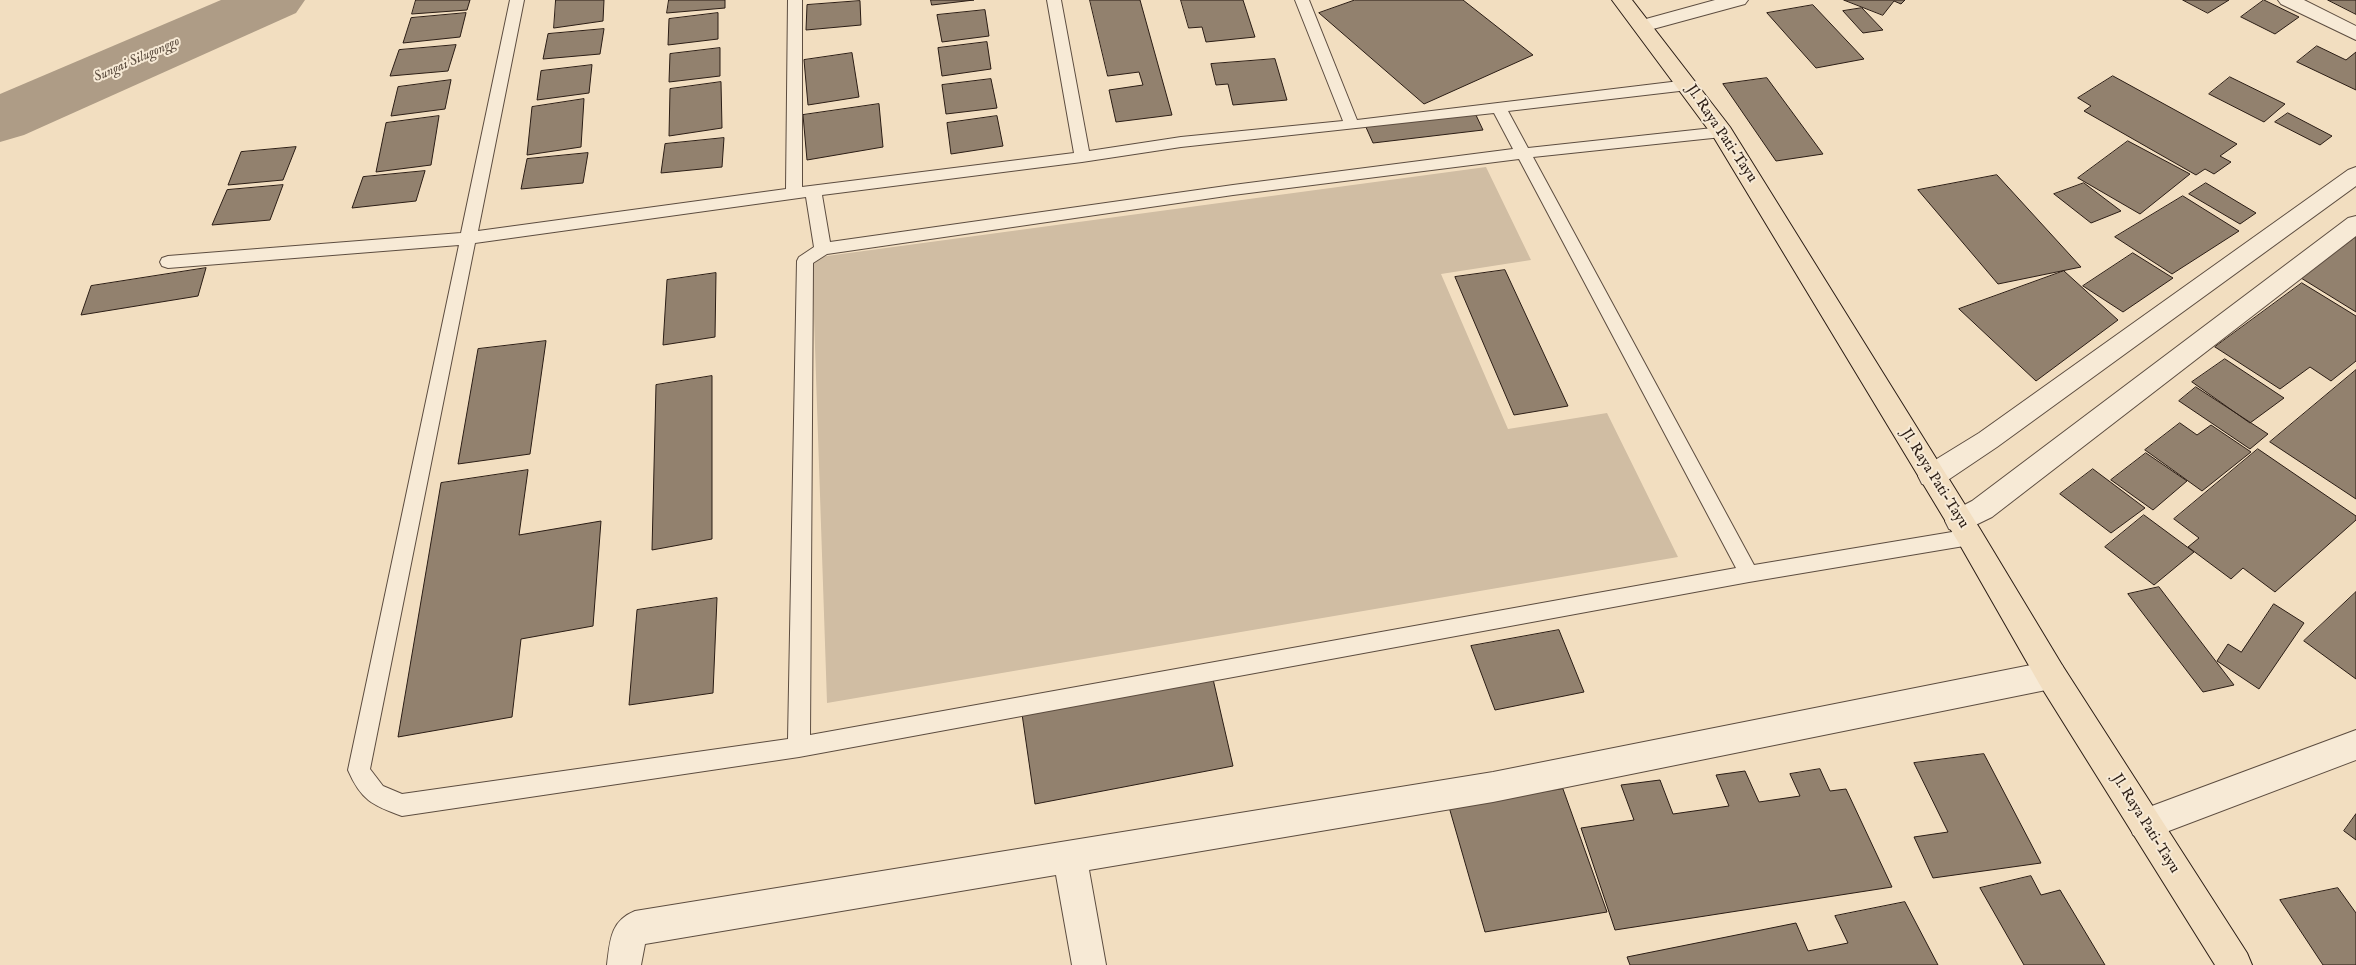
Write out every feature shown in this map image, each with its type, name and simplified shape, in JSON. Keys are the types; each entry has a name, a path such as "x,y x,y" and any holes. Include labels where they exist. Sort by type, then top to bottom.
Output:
{"main road":[{"name":"Jl. Raya Pati-Tayu","path":"1622,0 1722,132 1965,529 2051,675 2235,965"}],"street":[{"path":"1642,26 1738,0"},
{"path":"2288,0 2309,5 2356,34"},
{"path":"1932,476 1988,440 2356,175"},
{"path":"1965,529 1982,509 2352,228 2310,209"},
{"path":"624,965 627,939 635,928 1492,787 2051,675"},
{"path":"2144,824 2356,745"},
{"path":"1070,857 1089,965"}],"lane":[{"path":"517,0 470,238 359,770 367,785 377,797 402,805 799,747 1748,574 1965,529"},
{"path":"794,193 795,0"},
{"path":"1054,0 1082,157"},
{"path":"1302,0 1352,125"},
{"path":"168,262 470,238 813,190 1082,157 1180,142 1352,125 1688,85"},
{"path":"1499,108 1748,574"},
{"path":"799,747 805,262 815,253 823,250 1233,190 1524,153 1722,132"},
{"path":"813,190 823,250"}],"shaded area":[{"path":"1486,167 1531,260 1441,274 1508,429 1607,413 1678,557 827,703 812,258"}],"building":[{"path":"416,0 470,0 467,10 412,14"},
{"path":"556,0 604,0 603,21 554,28"},
{"path":"669,0 725,0 725,8 667,13"},
{"path":"931,0 974,0 932,5"},
{"path":"1090,0 1140,0 1172,115 1116,122 1109,90 1143,85 1139,72 1108,76"},
{"path":"1181,0 1243,0 1255,37 1206,42 1202,27 1189,28"},
{"path":"1355,0 1463,0 1533,55 1424,104 1319,13"},
{"path":"1844,0 1905,0 1901,4 1894,1 1883,15"},
{"path":"2183,0 2229,0 2208,13"},
{"path":"2264,0 2299,17 2275,34 2241,17"},
{"path":"2328,0 2356,0 2356,14"},
{"path":"860,1 861,25 806,30 807,5"},
{"path":"1813,5 1864,59 1816,68 1767,13"},
{"path":"1862,8 1883,30 1863,33 1843,11"},
{"path":"985,10 989,36 942,42 937,15"},
{"path":"466,13 460,37 403,43 411,18"},
{"path":"718,13 718,39 668,45 669,19"},
{"path":"604,29 600,54 543,59 548,34"},
{"path":"987,42 991,69 942,76 938,48"},
{"path":"456,45 448,71 390,76 399,50"},
{"path":"2317,46 2346,60 2356,52 2356,90 2297,62"},
{"path":"720,48 720,76 669,82 670,54"},
{"path":"852,53 859,97 808,105 804,60"},
{"path":"1275,59 1287,100 1233,105 1228,84 1216,85 1211,64"},
{"path":"592,65 589,93 537,100 541,71"},
{"path":"2113,76 2237,144 2220,156 2231,162 2214,174 2205,169 2196,175 2084,111 2091,106 2078,98"},
{"path":"2230,77 2285,104 2264,122 2209,94"},
{"path":"1767,78 1823,154 1776,161 1723,84"},
{"path":"991,79 997,108 946,114 942,85"},
{"path":"451,80 445,109 391,116 398,87"},
{"path":"721,82 722,128 669,136 670,89"},
{"path":"584,99 581,147 527,155 532,107"},
{"path":"879,104 883,147 807,160 803,115"},
{"path":"1475,113 1483,130 1373,143 1365,125"},
{"path":"2288,113 2332,136 2320,145 2275,122"},
{"path":"439,116 431,165 376,172 386,123"},
{"path":"997,116 1003,146 951,154 947,123"},
{"path":"724,138 722,167 661,173 665,144"},
{"path":"2128,141 2190,174 2140,214 2078,178"},
{"path":"296,147 283,180 228,185 241,152"},
{"path":"588,153 583,183 521,189 527,159"},
{"path":"425,171 416,201 352,208 363,177"},
{"path":"1997,175 2081,267 1998,284 1918,190"},
{"path":"2084,183 2121,211 2091,223 2054,194"},
{"path":"2206,183 2256,213 2240,224 2189,194"},
{"path":"283,185 270,220 212,225 227,190"},
{"path":"2183,196 2239,231 2172,274 2115,237"},
{"path":"2356,237 2356,312 2301,278"},
{"path":"2133,253 2173,278 2123,312 2083,286"},
{"path":"206,268 198,296 81,315 91,286"},
{"path":"1505,270 1568,406 1514,415 1455,277"},
{"path":"2064,271 2118,320 2036,381 1959,309"},
{"path":"716,273 715,337 663,345 667,280"},
{"path":"2302,283 2356,316 2356,361 2331,381 2310,367 2280,389 2215,347"},
{"path":"546,341 530,454 458,464 478,349"},
{"path":"2225,359 2284,398 2250,423 2192,382"},
{"path":"2356,370 2356,499 2270,442"},
{"path":"712,376 712,539 652,550 656,385"},
{"path":"2196,387 2268,434 2250,449 2179,401"},
{"path":"2180,423 2197,435 2211,425 2251,452 2202,491 2145,450"},
{"path":"2258,449 2356,516 2356,520 2275,592 2243,568 2231,579 2188,547 2199,538 2174,519"},
{"path":"2146,453 2187,481 2153,510 2111,480"},
{"path":"2093,469 2145,508 2111,533 2060,494"},
{"path":"528,470 519,535 601,521 593,626 521,639 512,717 398,737 441,483"},
{"path":"2144,515 2194,552 2154,585 2105,547"},
{"path":"2159,587 2234,685 2203,692 2128,594"},
{"path":"2356,592 2356,679 2304,641"},
{"path":"717,598 713,693 629,705 637,610"},
{"path":"2274,604 2304,623 2259,689 2217,661 2228,644 2241,652"},
{"path":"1559,630 1584,692 1495,710 1471,646"},
{"path":"1213,679 1233,766 1035,804 1022,714"},
{"path":"1984,754 2041,863 1933,878 1914,837 1948,832 1914,763"},
{"path":"1820,769 1830,791 1846,789 1892,887 1615,930 1581,828 1634,820 1621,785 1660,780 1673,814 1729,806 1716,775 1745,771 1759,802 1800,796 1790,774"},
{"path":"1563,789 1607,912 1485,932 1449,807"},
{"path":"2356,814 2356,840 2344,831"},
{"path":"2031,876 2041,895 2060,890 2105,965 2024,965 1980,888"},
{"path":"2338,888 2356,913 2356,965 2323,965 2280,900"},
{"path":"1905,902 1938,965 1630,965 1627,957 1796,923 1808,951 1848,943 1835,916"}],"waterway":[{"name":"Sungai Silugonggo","path":"0,120 274,0"}]}
